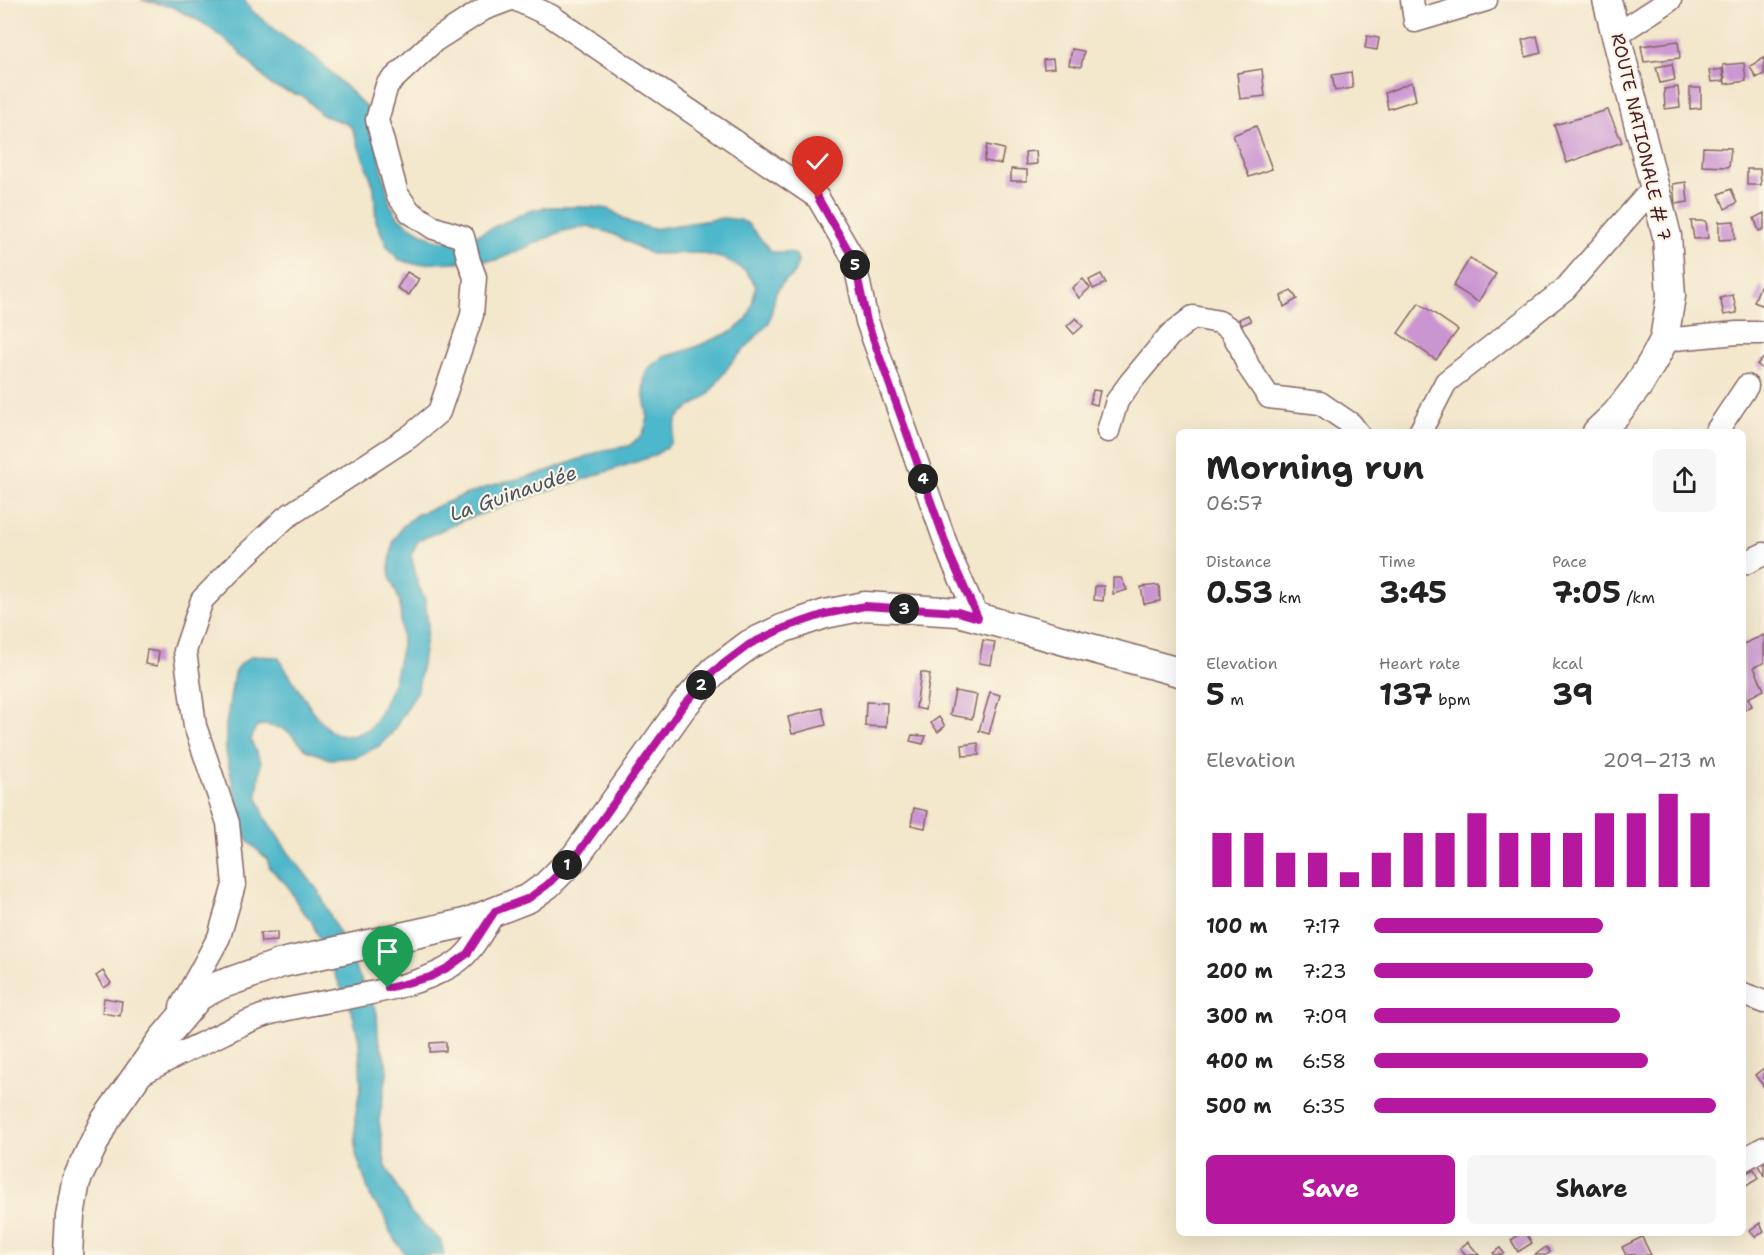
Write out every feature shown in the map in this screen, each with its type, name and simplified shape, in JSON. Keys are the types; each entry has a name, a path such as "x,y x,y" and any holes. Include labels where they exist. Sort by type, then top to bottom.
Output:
{"main road":[{"name":"ROUTE NATIONALE # 7","path":"1600,429 1616,414 1638,386 1664,340 1671,296 1666,236 1607,0"},
{"path":"68,1255 70,1216 76,1181 104,1122 134,1078 199,996 220,985 282,963 465,923 529,898 547,885 576,856 683,706 714,671 750,644 784,628 825,614 865,606 958,612 1176,671"}],"street":[{"path":"168,1033 219,937 234,885 228,824 195,726 185,651 202,600 285,518 410,437 439,412 472,315 475,277 463,237 434,228 410,212 397,194 377,120 387,85 426,49 484,9 508,0"},
{"path":"517,0 551,16 818,198 854,260 867,321 951,558 978,618"},
{"path":"1412,0 1415,21 1486,0"},
{"path":"1616,35 1670,0"},
{"path":"1422,429 1446,382 1565,289 1654,187"},
{"path":"1108,431 1117,401 1130,382 1169,336 1193,317 1220,322 1230,329 1248,366 1269,398 1320,403 1355,429"},
{"path":"1664,340 1737,333 1764,333"},
{"path":"1718,429 1747,386"},
{"path":"1746,563 1764,554"},
{"path":"134,1078 165,1060 267,1014 430,977 467,954 495,911"},
{"path":"1746,995 1764,1002"},
{"path":"1746,1158 1764,1148"}],"water":[{"name":"La Guinaudée","path":"141,0 244,0 252,11 288,40 315,57 369,110 390,204 398,217 434,239 442,241 477,235 531,210 549,207 591,207 609,209 629,222 653,229 723,218 740,220 747,223 772,252 789,252 796,255 798,262 793,276 785,280 776,292 769,323 731,363 708,395 677,419 671,442 666,448 653,456 463,520 418,541 411,555 418,585 425,600 428,624 418,690 392,733 379,746 356,757 330,759 307,750 289,732 281,728 257,726 253,733 251,741 261,762 257,795 265,818 319,892 377,1013 378,1036 388,1069 379,1120 385,1164 411,1213 441,1241 444,1255 407,1255 389,1230 383,1213 372,1200 356,1154 355,1118 361,1084 359,1041 353,1015 311,920 300,908 287,885 270,868 267,859 249,842 242,827 226,752 226,725 234,674 238,666 252,656 278,657 313,712 329,730 337,734 353,736 369,729 379,715 394,681 402,645 400,602 390,577 389,568 393,542 402,527 416,515 462,496 496,484 539,474 604,450 629,446 643,434 648,418 643,392 645,374 650,367 663,357 688,350 733,331 746,320 750,313 756,286 746,271 725,259 700,253 651,254 613,234 588,226 563,231 497,260 414,264 398,259 387,246 376,221 374,187 352,128 345,123 322,115 304,97 272,86 237,49 203,23 173,7"}],"building":[{"path":"1367,36 1379,38 1377,50 1365,48"},
{"path":"1537,36 1541,53 1526,57 1522,40"},
{"path":"1678,41 1680,58 1644,62 1641,46"},
{"path":"1072,49 1084,51 1081,67 1069,65"},
{"path":"1764,58 1764,74 1756,78 1750,66"},
{"path":"1053,59 1054,68 1044,69 1043,60"},
{"path":"1744,63 1746,81 1725,84 1723,65"},
{"path":"1672,64 1675,80 1660,83 1656,67"},
{"path":"1262,69 1265,96 1240,99 1237,73"},
{"path":"1722,69 1724,81 1711,82 1709,71"},
{"path":"1351,72 1353,88 1335,91 1332,75"},
{"path":"1412,82 1416,100 1388,109 1385,93"},
{"path":"1678,87 1680,107 1665,109 1664,89"},
{"path":"1690,88 1701,88 1701,108 1690,109"},
{"path":"1608,110 1622,142 1567,163 1554,125"},
{"path":"1256,126 1272,169 1249,177 1233,135"},
{"path":"987,145 1004,149 1001,164 984,161"},
{"path":"1703,147 1731,148 1729,167 1702,166"},
{"path":"1036,151 1037,164 1026,165 1025,152"},
{"path":"1011,169 1027,170 1027,181 1011,181"},
{"path":"1747,169 1760,169 1761,185 1747,185"},
{"path":"1686,182 1688,202 1675,204 1673,184"},
{"path":"1731,189 1737,203 1725,209 1719,194"},
{"path":"1764,213 1764,229 1759,231 1754,218"},
{"path":"1691,221 1706,221 1708,238 1694,239"},
{"path":"1734,221 1735,239 1719,240 1719,222"},
{"path":"1470,258 1496,274 1478,302 1453,286"},
{"path":"407,272 419,279 409,295 397,288"},
{"path":"1101,274 1106,283 1093,289 1089,280"},
{"path":"1083,279 1090,288 1079,298 1072,288"},
{"path":"1760,286 1764,288 1764,306 1754,302"},
{"path":"1291,290 1297,299 1284,307 1281,296"},
{"path":"1733,295 1737,313 1724,315 1720,298"},
{"path":"1419,303 1458,330 1436,360 1398,333"},
{"path":"1248,315 1251,321 1242,325 1239,319"},
{"path":"1076,318 1083,326 1074,334 1067,326"},
{"path":"1764,358 1764,369 1763,370 1757,364"},
{"path":"1093,390 1100,391 1097,405 1090,403"},
{"path":"1113,578 1121,578 1127,590 1113,594"},
{"path":"1159,585 1160,601 1144,604 1141,587"},
{"path":"1095,586 1104,586 1103,601 1094,600"},
{"path":"1764,635 1764,663 1754,667 1764,690 1748,698 1752,706 1746,709 1746,643"},
{"path":"983,640 995,642 991,665 979,663"},
{"path":"147,650 159,652 157,666 145,664"},
{"path":"921,672 930,674 925,710 916,708"},
{"path":"955,691 977,695 972,719 950,715"},
{"path":"990,692 1000,695 989,734 979,731"},
{"path":"866,702 887,703 886,727 865,726"},
{"path":"822,708 826,725 792,734 788,717"},
{"path":"939,717 945,726 938,732 931,723"},
{"path":"912,735 926,736 923,744 910,741"},
{"path":"978,743 979,755 963,756 962,745"},
{"path":"914,808 928,811 925,828 911,825"},
{"path":"277,932 277,941 261,942 260,933"},
{"path":"103,971 111,983 104,988 96,976"},
{"path":"104,998 122,1001 120,1016 102,1013"},
{"path":"446,1042 446,1051 430,1052 430,1043"},
{"path":"1764,1068 1764,1087 1755,1075"},
{"path":"1764,1159 1764,1176 1757,1163"},
{"path":"1754,1169 1759,1178 1746,1186 1746,1173"},
{"path":"1760,1223 1764,1232 1755,1237 1750,1230"},
{"path":"1517,1236 1528,1236 1532,1243 1518,1252 1511,1240"},
{"path":"1642,1237 1651,1255 1626,1255 1622,1247"},
{"path":"1468,1242 1479,1255 1466,1255 1460,1248"},
{"path":"1546,1247 1550,1252 1546,1255 1535,1255"},
{"path":"1500,1248 1504,1253 1502,1255 1493,1253"}],"route":[{"path":"388,988 430,977 449,967 467,954 495,911 529,898 547,885 576,856 683,706 714,671 750,644 784,628 825,614 865,606 958,612 978,618 951,558 867,321 854,260 818,198"}]}
